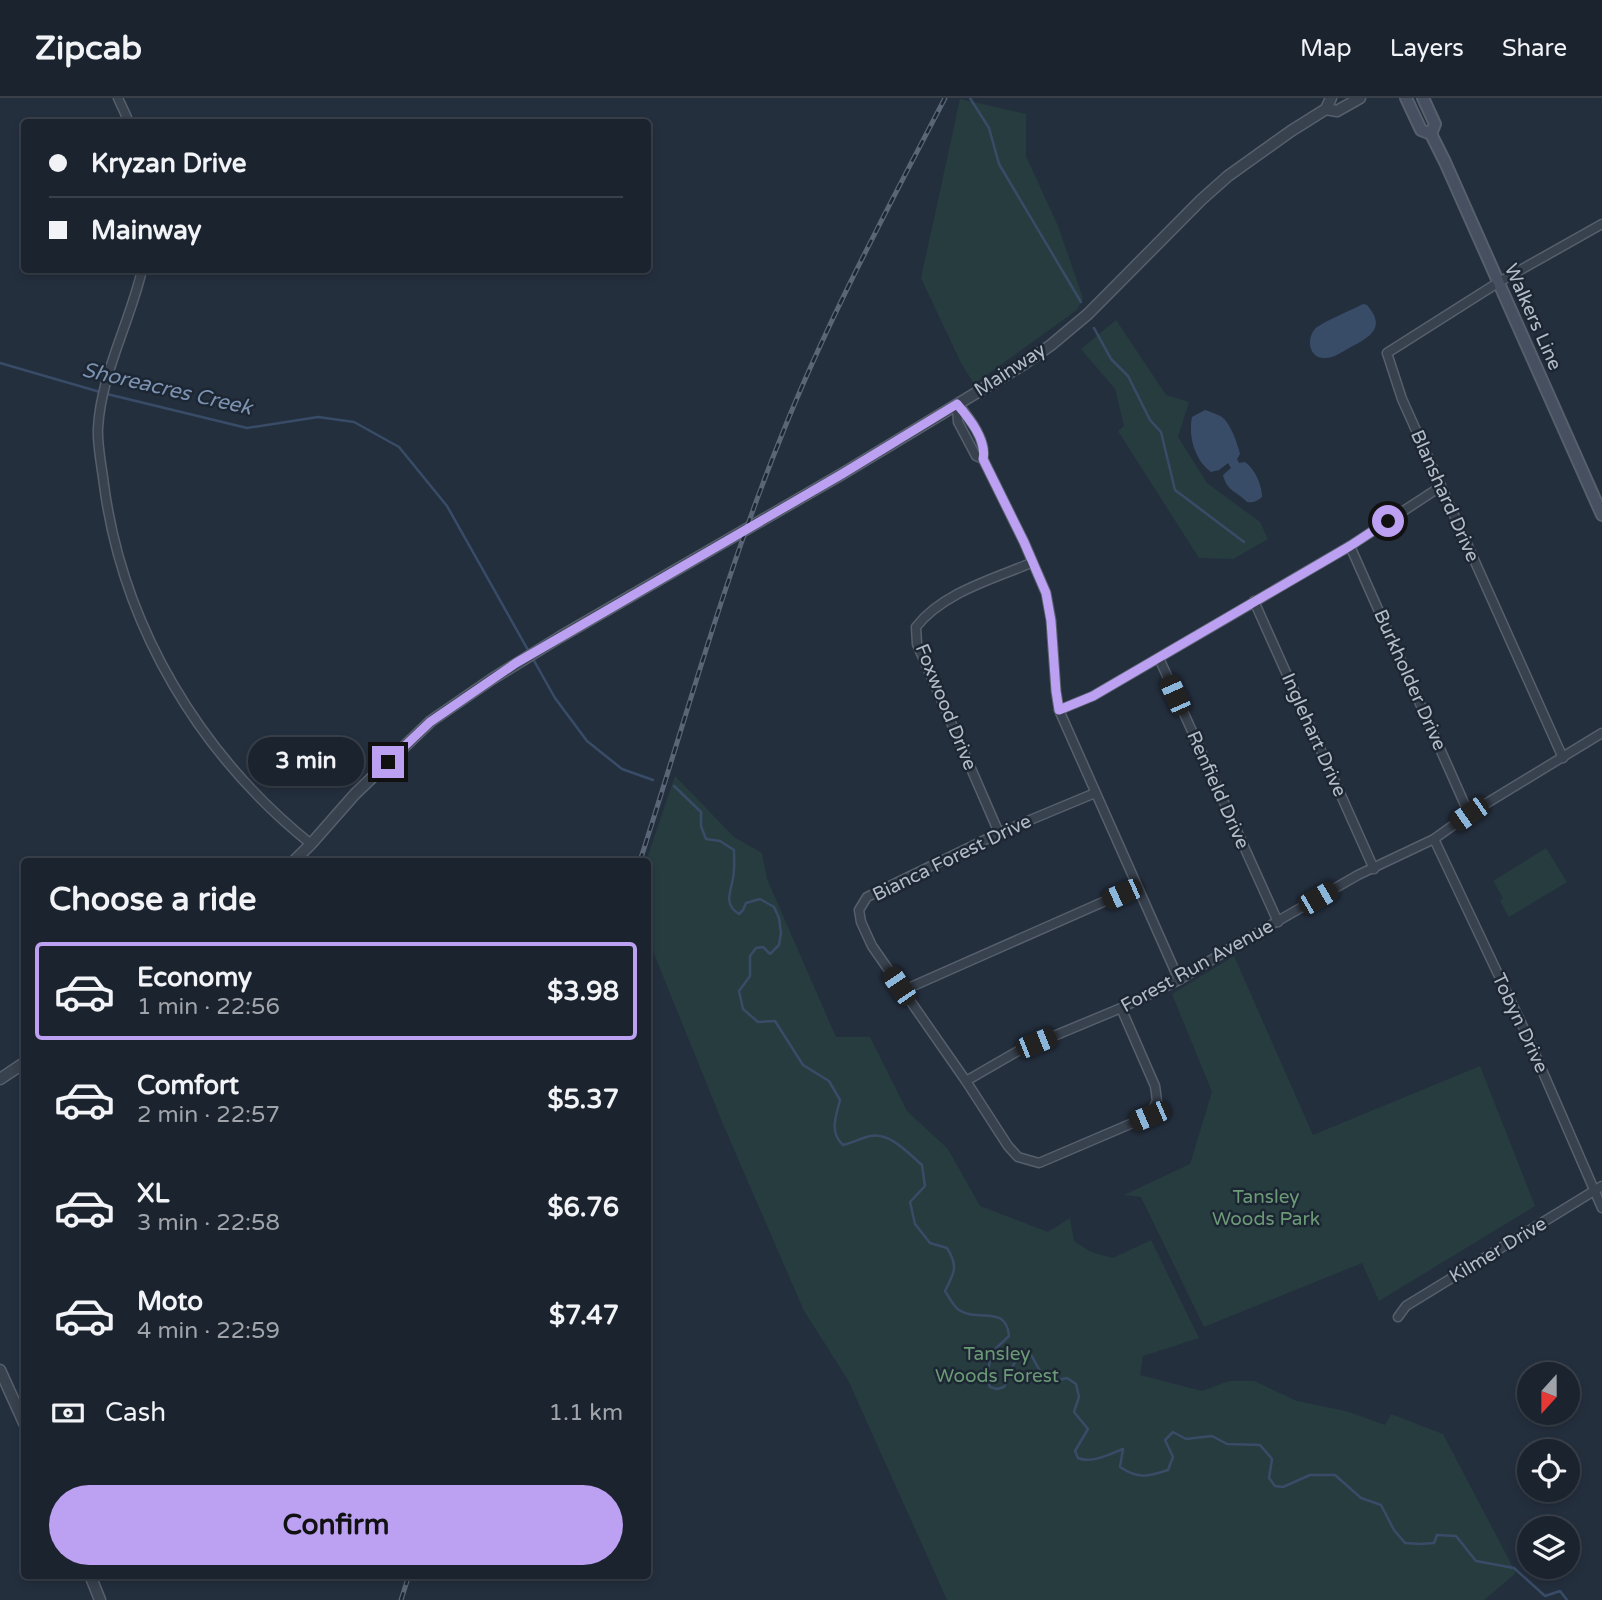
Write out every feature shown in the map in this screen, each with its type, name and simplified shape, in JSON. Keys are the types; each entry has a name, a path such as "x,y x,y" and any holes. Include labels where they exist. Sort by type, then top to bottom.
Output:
{"main road":[{"name":"Walkers Line","path":"1406,98 1421,130 1431,134 1602,515"},
{"name":"Walkers Line","path":"1423,98 1435,124 1431,134"}],"street":[{"path":"118,98 128,119"},
{"path":"1326,109 1331,98"},
{"name":"Mainway","path":"297,858 355,794 430,722 516,663 842,474 1024,364 1088,314 1228,176 1326,109 1337,111 1360,98"},
{"path":"1499,282 1602,224"},
{"path":"141,273 112,363 97,430 108,513 130,594 161,664 185,706 209,740 268,807 311,844"},
{"name":"Blanshard Drive","path":"1499,282 1387,353 1402,398 1440,487 1563,758"},
{"path":"957,404 958,422 976,456 983,459 1046,593 1059,710 1179,979"},
{"path":"1059,710 1093,696 1350,546 1440,487"},
{"name":"Burkholder Drive","path":"1350,546 1469,814"},
{"name":"Foxwood Drive","path":"999,833 917,645 916,627 925,615 951,597 1031,563"},
{"name":"Inglehart Drive","path":"1254,601 1374,869"},
{"name":"Renfield Drive","path":"1158,658 1278,922"},
{"name":"Forest Run Avenue","path":"966,1081 1018,1051 1121,1008 1179,979 1358,875 1434,839 1469,814 1602,733"},
{"name":"Bianca Forest Drive","path":"1095,793 999,833 867,897 859,910 861,922 872,946 1018,1157 1039,1163 1149,1116 1157,1101 1155,1086 1121,1008"},
{"name":"Tobyn Drive","path":"1434,839 1598,1189 1602,1208"},
{"path":"904,990 1137,887"},
{"path":"0,1079 21,1065"},
{"name":"Kilmer Drive","path":"1398,1317 1406,1306 1598,1189"},
{"path":"0,1370 21,1416"},
{"path":"92,1579 100,1600"}],"green space":[{"path":"960,99 1026,114 1026,156 1058,226 1083,298 1077,310 974,384 961,363 921,278"},
{"path":"1116,320 1166,395 1189,402 1178,437 1207,483 1260,522 1268,539 1233,559 1199,558 1118,431 1124,426 1115,389 1081,349"},
{"name":"Tansley Woods Forest","path":"675,776 734,837 762,853 767,879 836,1037 870,1037 907,1111 948,1149 980,1206 1048,1232 1070,1218 1074,1241 1091,1252 1113,1258 1151,1240 1199,1338 1143,1356 1140,1375 1202,1391 1229,1381 1254,1381 1297,1401 1346,1411 1385,1425 1391,1414 1443,1434 1516,1573 1484,1600 947,1600 848,1380 804,1311 723,1124 651,946 651,858 647,858"},
{"path":"1546,848 1567,882 1509,917 1500,901 1503,898 1493,881"},
{"name":"Tansley Woods Park","path":"1234,956 1313,1135 1480,1066 1535,1206 1379,1301 1362,1263 1204,1327 1141,1197 1124,1195 1190,1164 1212,1092 1172,994"}],"water":[{"path":"1363,304 1367,305 1376,320 1376,326 1369,336 1334,356 1324,358 1315,355 1310,347 1310,338 1315,329"},
{"path":"1205,410 1222,417 1228,424 1240,454 1237,459 1239,463 1245,462 1249,465 1259,482 1262,497 1257,501 1247,502 1227,485 1223,475 1231,468 1228,463 1211,472 1197,455 1191,432 1192,417"}],"waterway":[{"path":"970,98 989,128 999,164 1081,302"},
{"path":"1094,328 1111,359 1128,376 1150,420 1161,432 1175,490 1244,542"},
{"name":"Shoreacres Creek","path":"0,363 100,392"},
{"name":"Shoreacres Creek","path":"107,394 247,428 318,417 354,422 399,447 447,506 555,698 587,741 622,769 653,780"},
{"name":"Shoreacres Creek","path":"674,786 701,812 701,826 706,839 720,841 734,850 734,871 729,898 734,910 739,914 746,903 760,899 774,907 779,918 779,945 770,954 763,947 756,948 750,956 750,976 739,991 743,1009 758,1022 775,1021 803,1065 829,1081 840,1100 835,1130 843,1145 870,1136 885,1137 898,1144 922,1165 925,1186 910,1202 915,1224 930,1243 947,1248 953,1260 953,1274 945,1291 959,1310 967,1314 997,1317 1007,1326 1009,1336 991,1353 987,1378 990,1387 1004,1387 1015,1362 1030,1353 1044,1378 1055,1381 1067,1378 1076,1384 1079,1397 1074,1412 1088,1429 1075,1451 1078,1458 1095,1459 1123,1449 1120,1467 1132,1474 1148,1475 1168,1470 1173,1457 1165,1440 1173,1432 1186,1439 1212,1436 1227,1444 1260,1445 1272,1459 1269,1478 1275,1486 1283,1487 1310,1475 1335,1475 1361,1498 1381,1505 1394,1530 1405,1543 1434,1543 1437,1535 1456,1536 1476,1561 1514,1568 1545,1596 1560,1591 1567,1600"}],"railway":[{"path":"641,858 743,538 783,432 839,305 945,98"},
{"path":"401,1600 408,1579"}],"route":[{"path":"388,762 430,722 516,663 842,474 957,404 970,420 985,450 983,459 1046,593 1059,710 1093,696 1350,546 1388,521"}]}
